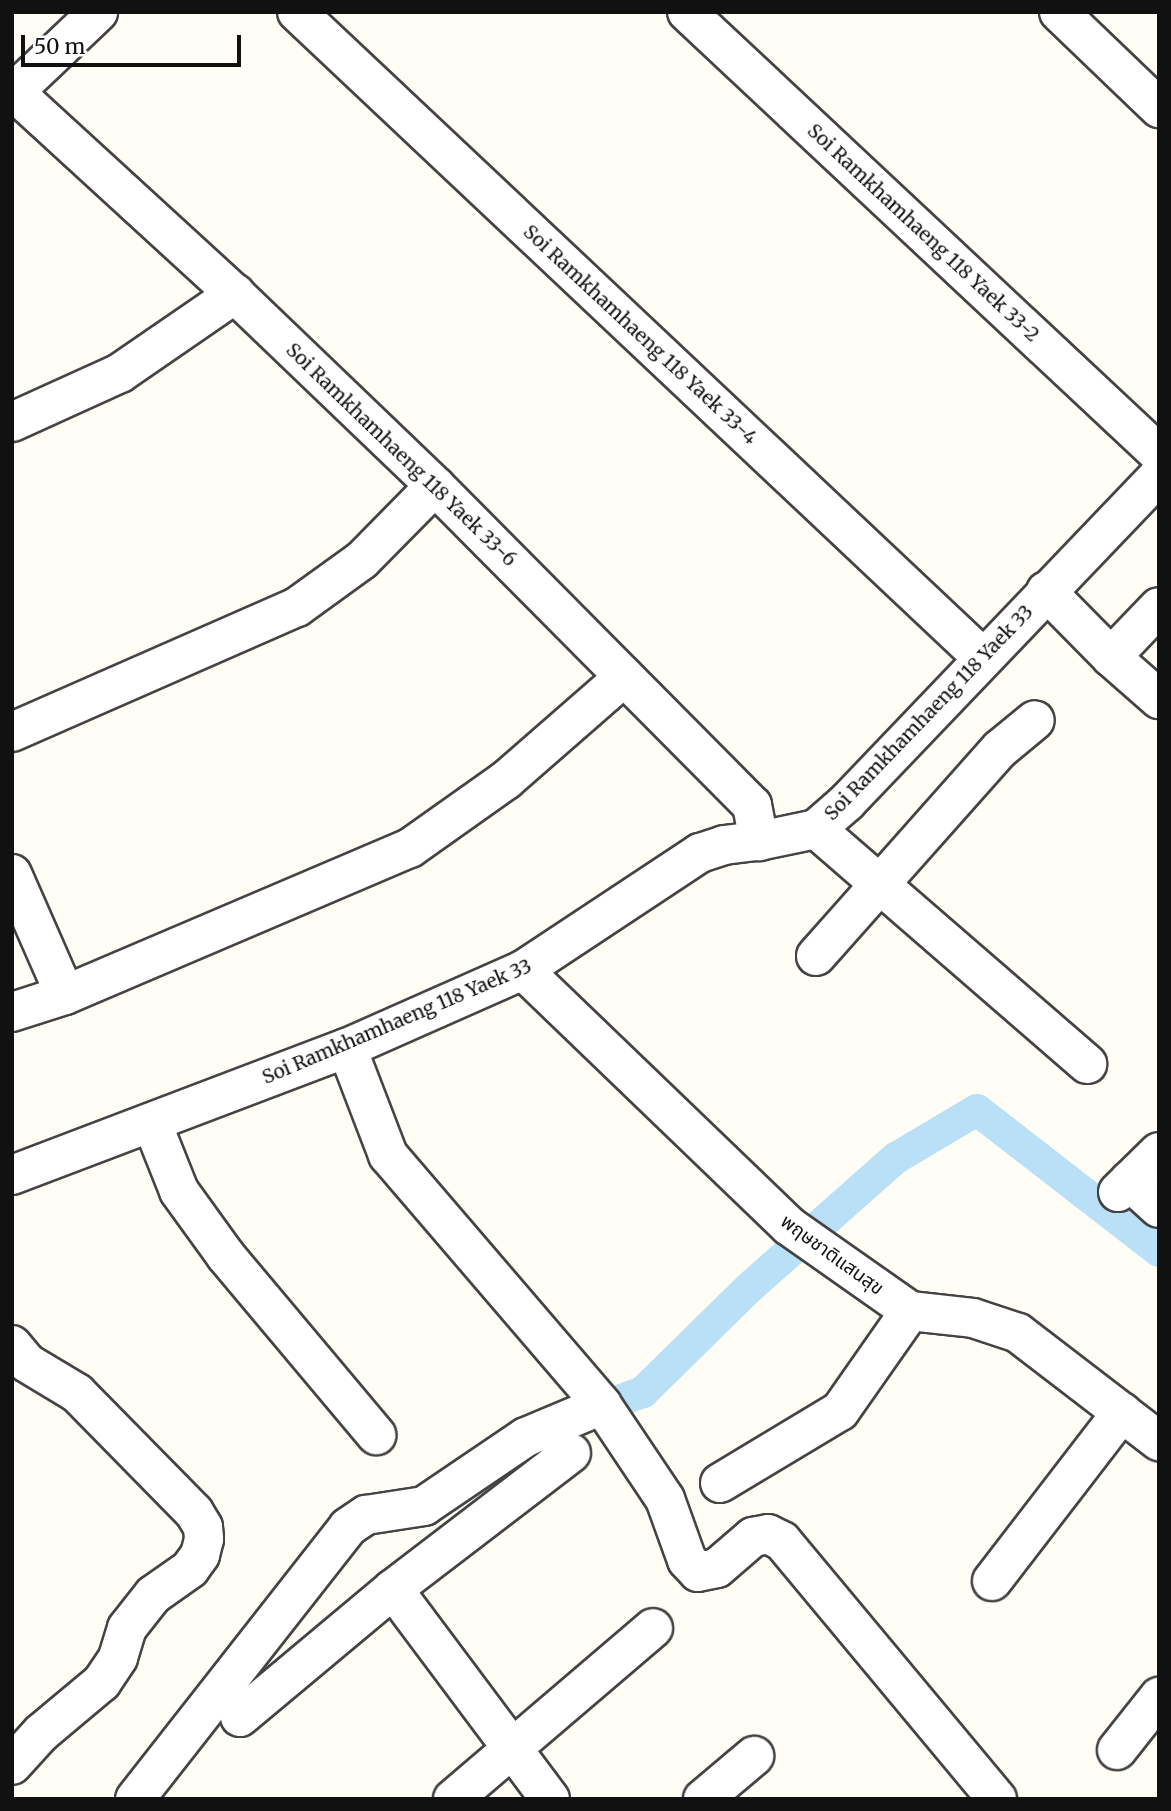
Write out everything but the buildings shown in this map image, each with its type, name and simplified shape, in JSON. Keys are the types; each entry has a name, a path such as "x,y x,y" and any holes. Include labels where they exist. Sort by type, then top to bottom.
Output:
{"street":[{"path":"13,92 98,12"},
{"name":"Soi Ramkhamhaeng 118 Yaek 33-4","path":"297,12 983,658"},
{"name":"Soi Ramkhamhaeng 118 Yaek 33-2","path":"687,12 1159,454"},
{"path":"1059,12 1159,108"},
{"name":"Soi Ramkhamhaeng 118 Yaek 33-6","path":"13,92 234,294 435,486 752,805 760,842"},
{"path":"12,422 120,373 234,294"},
{"name":"Soi Ramkhamhaeng 118 Yaek 33","path":"12,1175 347,1048 523,970 700,853 724,845 760,842 816,829 847,802 1046,591 1159,476"},
{"path":"12,732 297,607 362,560 435,486"},
{"path":"1046,591 1111,657 1159,699"},
{"path":"1111,657 1159,607"},
{"path":"12,1013 65,995 410,848 506,780 624,677"},
{"path":"816,956 1000,748 1035,720"},
{"path":"816,829 1087,1064"},
{"path":"12,874 65,995"},
{"name":"พฤษชาติแสนสุข","path":"523,970 789,1226 910,1311 973,1318 1018,1333 1159,1441"},
{"path":"347,1048 388,1155 602,1405 665,1499 687,1560 698,1572 717,1568 753,1537 768,1534 782,1541 997,1799"},
{"path":"152,1124 179,1191 226,1256 376,1435"},
{"path":"1159,1152 1123,1186 1159,1208"},
{"path":"720,1483 841,1412 910,1311"},
{"path":"12,1345 27,1363 77,1393 194,1512 203,1527 204,1539 200,1555 190,1569 152,1595 127,1628 118,1658 102,1682 41,1733 12,1765"},
{"path":"135,1799 348,1527 366,1515 424,1506 526,1437 602,1405"},
{"path":"992,1581 1122,1412"},
{"path":"240,1717 393,1589 571,1453"},
{"path":"393,1589 550,1799"},
{"path":"453,1799 653,1628"},
{"path":"1117,1750 1159,1697"},
{"path":"703,1799 754,1756"}],"waterway":[{"path":"582,1414 643,1392 750,1287 896,1158 977,1110 1159,1251"}]}
